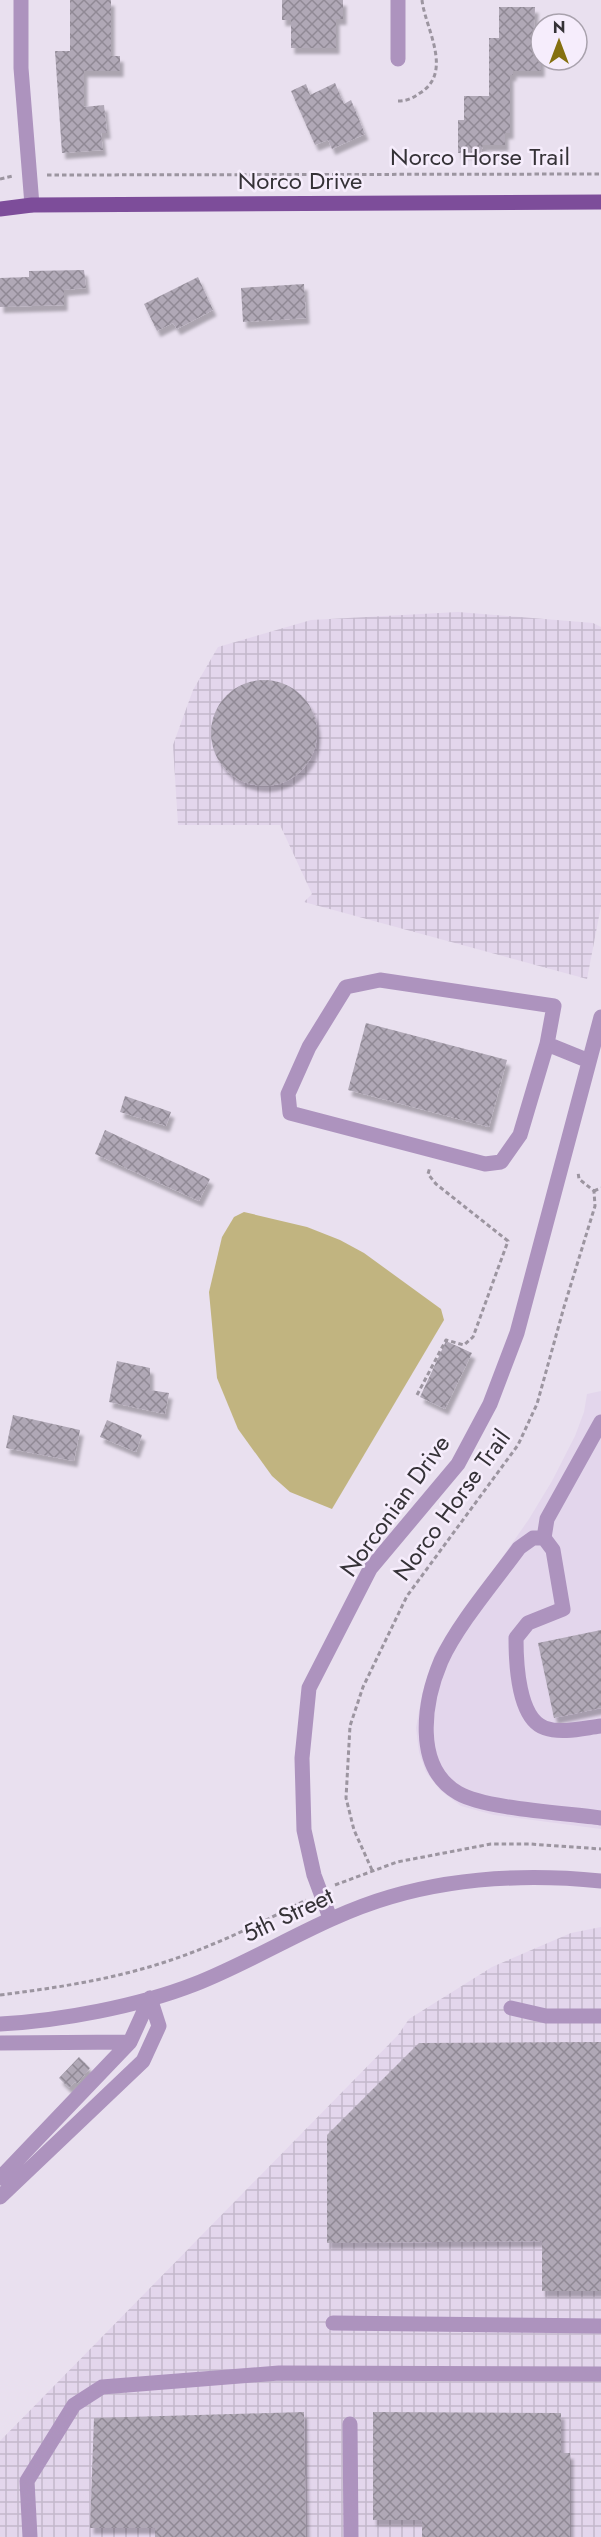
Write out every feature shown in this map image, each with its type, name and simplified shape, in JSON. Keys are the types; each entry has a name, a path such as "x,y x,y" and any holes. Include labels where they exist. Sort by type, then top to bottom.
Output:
{"main road":[{"name":"Norco Drive","path":"0,209 32,205 601,202"}],"street":[{"path":"21,0 21,68 32,205"},
{"path":"398,0 398,59"},
{"path":"380,980 554,1006 547,1044 520,1135 501,1162 484,1164 290,1113 288,1094 309,1047 346,987 380,980"},
{"name":"Norconian Drive","path":"330,1918 304,1830 302,1758 309,1688 370,1569 458,1464 490,1404 517,1333 601,1017"},
{"path":"547,1044 589,1061"},
{"path":"601,1422 547,1519 544,1538 553,1550 563,1609 528,1623 516,1638 516,1659 524,1703 531,1719 544,1728 564,1730 601,1726"},
{"path":"544,1538 533,1538 519,1548 441,1660 427,1715 429,1755 443,1783 459,1795 487,1803 601,1818"},
{"name":"5th Street","path":"0,2024 56,2019 150,1998 195,1984 330,1918 390,1897 453,1882 516,1877 601,1881"},
{"path":"0,2178 130,2042 150,1998"},
{"path":"0,2197 143,2061 159,2026 150,1998"},
{"path":"511,2008 546,2016 601,2016"},
{"path":"0,2043 130,2042"},
{"path":"333,2323 601,2326"},
{"path":"30,2537 27,2481 74,2405 102,2387 279,2373 601,2374"},
{"path":"350,2424 351,2537"}],"path":[{"path":"398,101 405,101 424,90 436,70 434,47 422,0"},
{"name":"Norco Horse Trail","path":"0,178 30,175 601,174"},
{"path":"417,1395 446,1340 464,1345 473,1336 508,1241 436,1184 428,1174 434,1151"},
{"path":"577,1167 579,1179 594,1191 601,1188"},
{"name":"Norco Horse Trail","path":"372,1870 354,1830 346,1797 351,1726 363,1687 407,1596 487,1490 523,1435 537,1404 555,1345 564,1307 595,1206 594,1191"},
{"path":"0,1995 110,1977 162,1963 214,1944 346,1879 398,1862 491,1844 601,1849"}],"shaded area":[{"path":"458,612 593,623 601,627 601,906 587,979 304,902 312,894 280,825 178,825 173,745 193,690 218,647 311,620"},
{"path":"244,1212 307,1227 340,1240 364,1253 441,1309 444,1320 332,1509 290,1492 272,1476 238,1429 217,1378 209,1292 222,1237 234,1217"},
{"path":"601,1391 601,1829 494,1815 461,1806 440,1790 426,1772 419,1752 416,1728 422,1694 435,1654 529,1519 552,1481 575,1436 584,1412 587,1394"},
{"path":"601,1927 601,2537 0,2537 0,2441 398,2035 409,2019 492,1967 571,1933"}],"building":[{"path":"70,0 111,0 111,56 120,56 120,71 84,71 84,107 104,105 107,133 101,133 103,150 62,153 55,51 70,51"},
{"path":"282,0 343,0 343,19 336,19 336,48 291,48 291,20 282,20"},
{"path":"499,7 535,7 535,12 529,12 529,71 513,71 513,75 510,75 510,133 505,133 505,145 483,145 481,153 458,153 458,120 464,120 464,96 489,96 489,38 499,38"},
{"path":"335,83 344,104 351,100 365,134 332,149 328,140 315,145 291,91 306,84 310,95"},
{"path":"84,270 86,288 64,290 64,305 0,307 0,278 29,277 29,271"},
{"path":"198,277 213,310 177,329 173,323 157,331 144,304"},
{"path":"304,284 306,318 243,322 241,288"},
{"path":"264,680 284,684 301,696 313,713 317,733 313,753 301,770 284,782 264,786 244,782 227,770 215,753 211,733 215,713 227,696 244,684"},
{"path":"366,1023 507,1060 489,1127 348,1090"},
{"path":"125,1096 171,1112 166,1126 120,1112"},
{"path":"105,1130 210,1179 199,1201 95,1154"},
{"path":"446,1341 472,1353 445,1409 420,1397"},
{"path":"117,1361 150,1368 150,1390 169,1393 165,1414 109,1402"},
{"path":"13,1415 80,1430 74,1461 6,1448"},
{"path":"107,1420 142,1435 136,1452 100,1437"},
{"path":"601,1630 601,1708 554,1718 538,1643"},
{"path":"601,2042 601,2291 542,2291 542,2241 327,2243 327,2135 419,2043"},
{"path":"79,2057 90,2068 77,2084 75,2082 69,2088 59,2078"},
{"path":"304,2412 306,2537 155,2537 155,2528 90,2528 94,2418"},
{"path":"373,2412 561,2413 561,2453 570,2453 570,2537 422,2537 422,2520 373,2520"}]}
